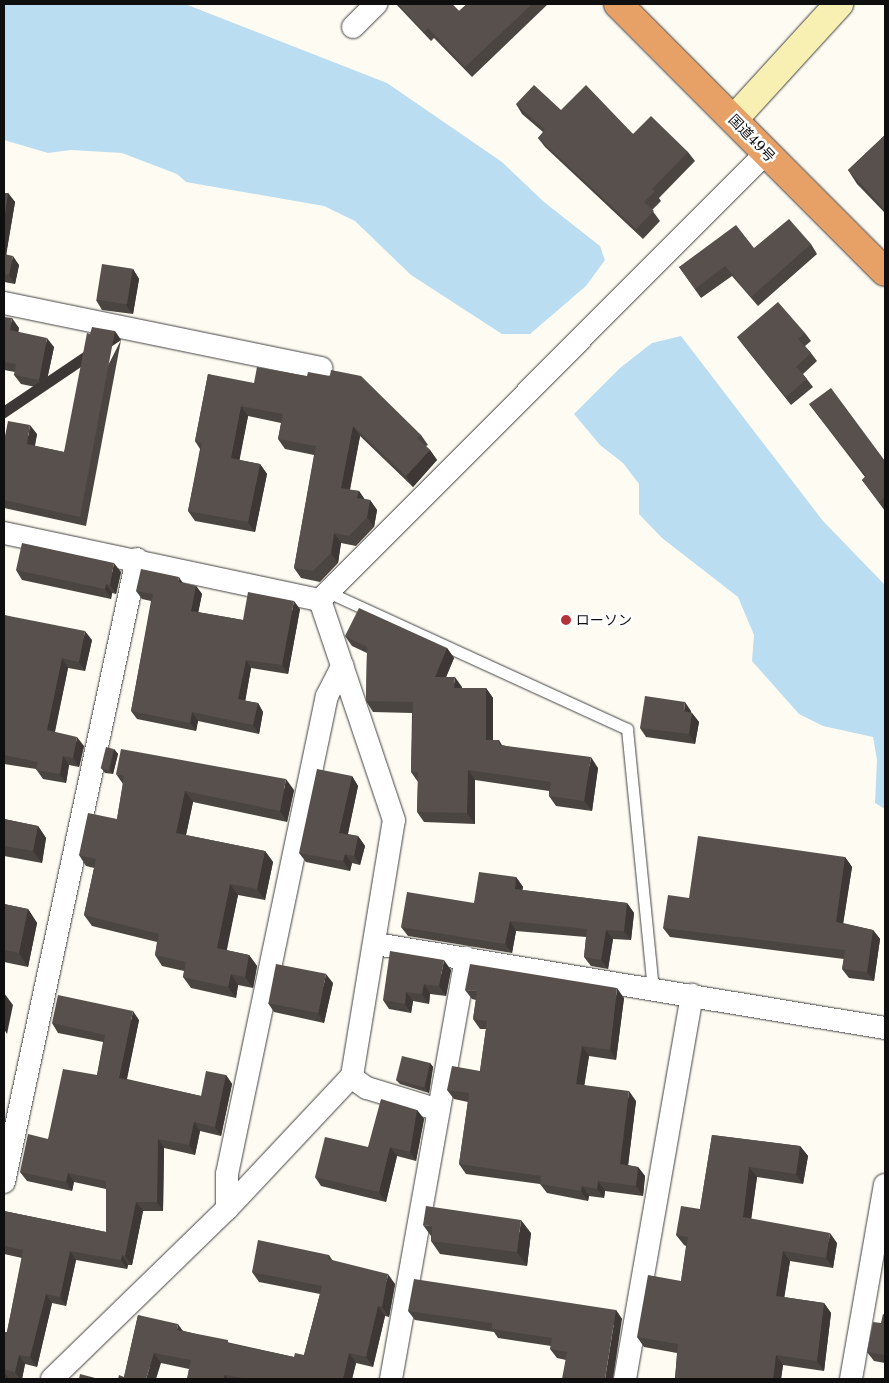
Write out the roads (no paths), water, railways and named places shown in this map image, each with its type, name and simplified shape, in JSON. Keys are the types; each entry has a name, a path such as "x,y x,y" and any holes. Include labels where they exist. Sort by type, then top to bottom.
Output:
{"highway":[{"name":"国道49号","path":"618,4 885,272"}],"street":[{"path":"353,27 376,4"},
{"path":"734,119 839,4"},
{"path":"324,596 766,153"},
{"path":"4,303 321,368"},
{"path":"4,533 324,596"},
{"path":"4,1182 137,560"},
{"path":"52,1379 227,1209 351,1077 376,944 394,820 342,666 324,596"},
{"path":"227,1209 227,1174 325,706 342,666"},
{"path":"376,944 885,1028"},
{"path":"391,1379 466,958"},
{"path":"625,1379 692,995"},
{"path":"351,1077 367,1088 440,1110"},
{"path":"851,1379 885,1185"}],"lane":[{"path":"324,596 627,729 653,989"}],"water":[{"path":"4,4 185,4 387,83 502,162 544,202 600,246 605,260 586,286 530,334 502,334 411,275 355,221 324,206 186,182 177,174 122,153 71,150 48,153 4,140"},
{"path":"681,336 823,521 885,585 885,809 875,803 877,760 873,737 823,726 799,714 752,661 754,635 738,597 662,538 639,514 639,484 623,463 600,445 574,414 620,368 652,343"}],"place":[{"name":"ローソン","path":"566,620"}]}
